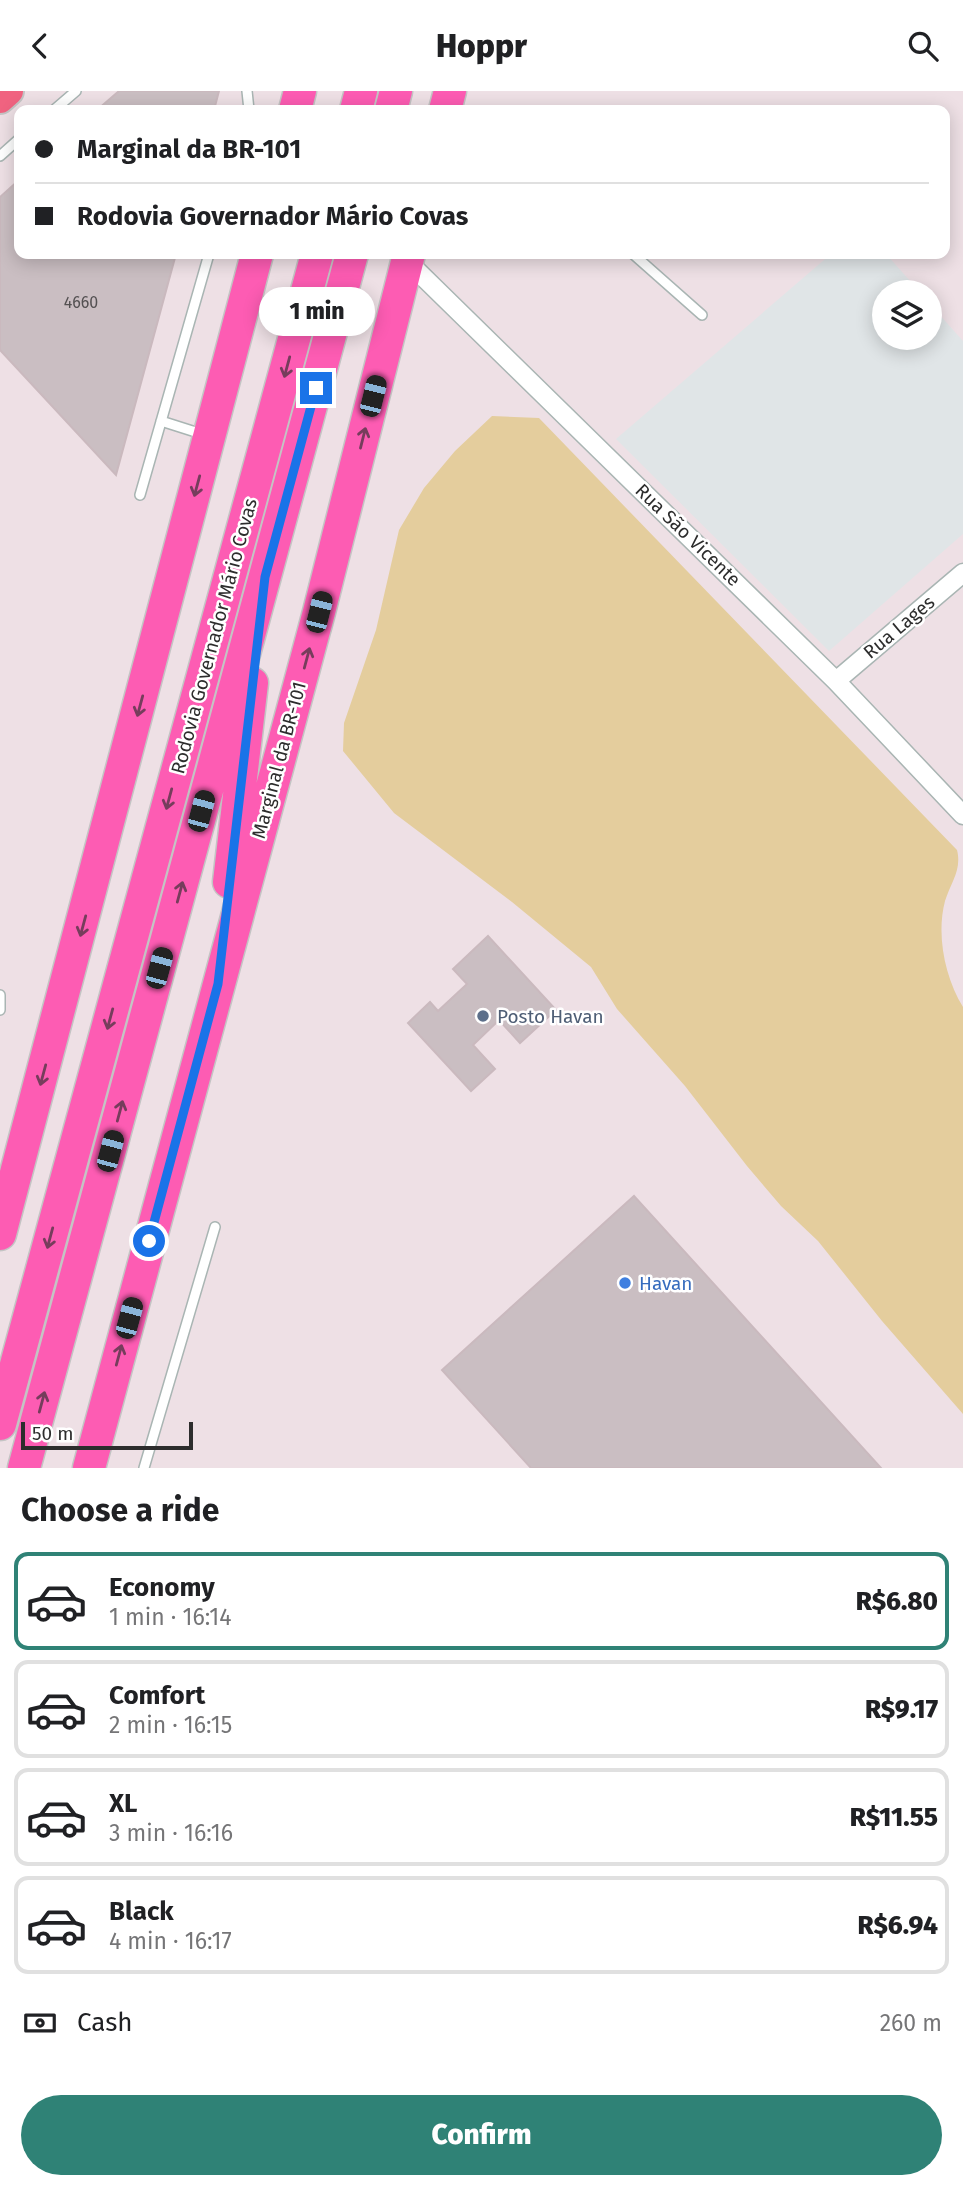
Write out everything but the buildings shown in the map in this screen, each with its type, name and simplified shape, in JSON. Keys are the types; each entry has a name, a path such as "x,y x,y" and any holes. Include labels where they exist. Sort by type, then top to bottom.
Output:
{"highway":[{"path":"0,1234 256,259"},
{"name":"Rodovia Governador Mário Covas","path":"0,1424 316,259"},
{"name":"Rodovia Governador Mário Covas","path":"24,1468 351,259"},
{"name":"Marginal da BR-101","path":"90,1461 319,612 407,259"},
{"path":"218,984 265,577"}],"main road":[{"path":"0,99 9,91"}],"street":[{"name":"Rua São Vicente","path":"410,259 836,681 963,815"},
{"name":"Rua Lages","path":"836,681 963,573"}],"lane":[{"path":"60,105 76,91"},
{"path":"0,156 14,143"},
{"path":"141,495 208,259"},
{"path":"639,259 702,315"},
{"path":"161,421 210,436"},
{"path":"0,995 0,1010"},
{"path":"144,1468 215,1227"}],"shaded area":[{"path":"825,259 890,259 909,280 872,280 872,350 942,350 942,318 963,341 963,534 829,651 616,439"},
{"path":"492,416 539,418 957,850 957,870 945,901 941,928 947,970 963,1007 963,1414 882,1321 818,1241 781,1206 747,1166 685,1086 617,1009 591,967 512,902 394,813 343,751 344,723 376,630 399,530 424,488 455,451"}],"place":[{"name":"Posto Havan","path":"483,1016"},
{"name":"Havan","path":"625,1283"}],"route":[{"path":"149,1241 218,984 265,577 316,388"}]}
